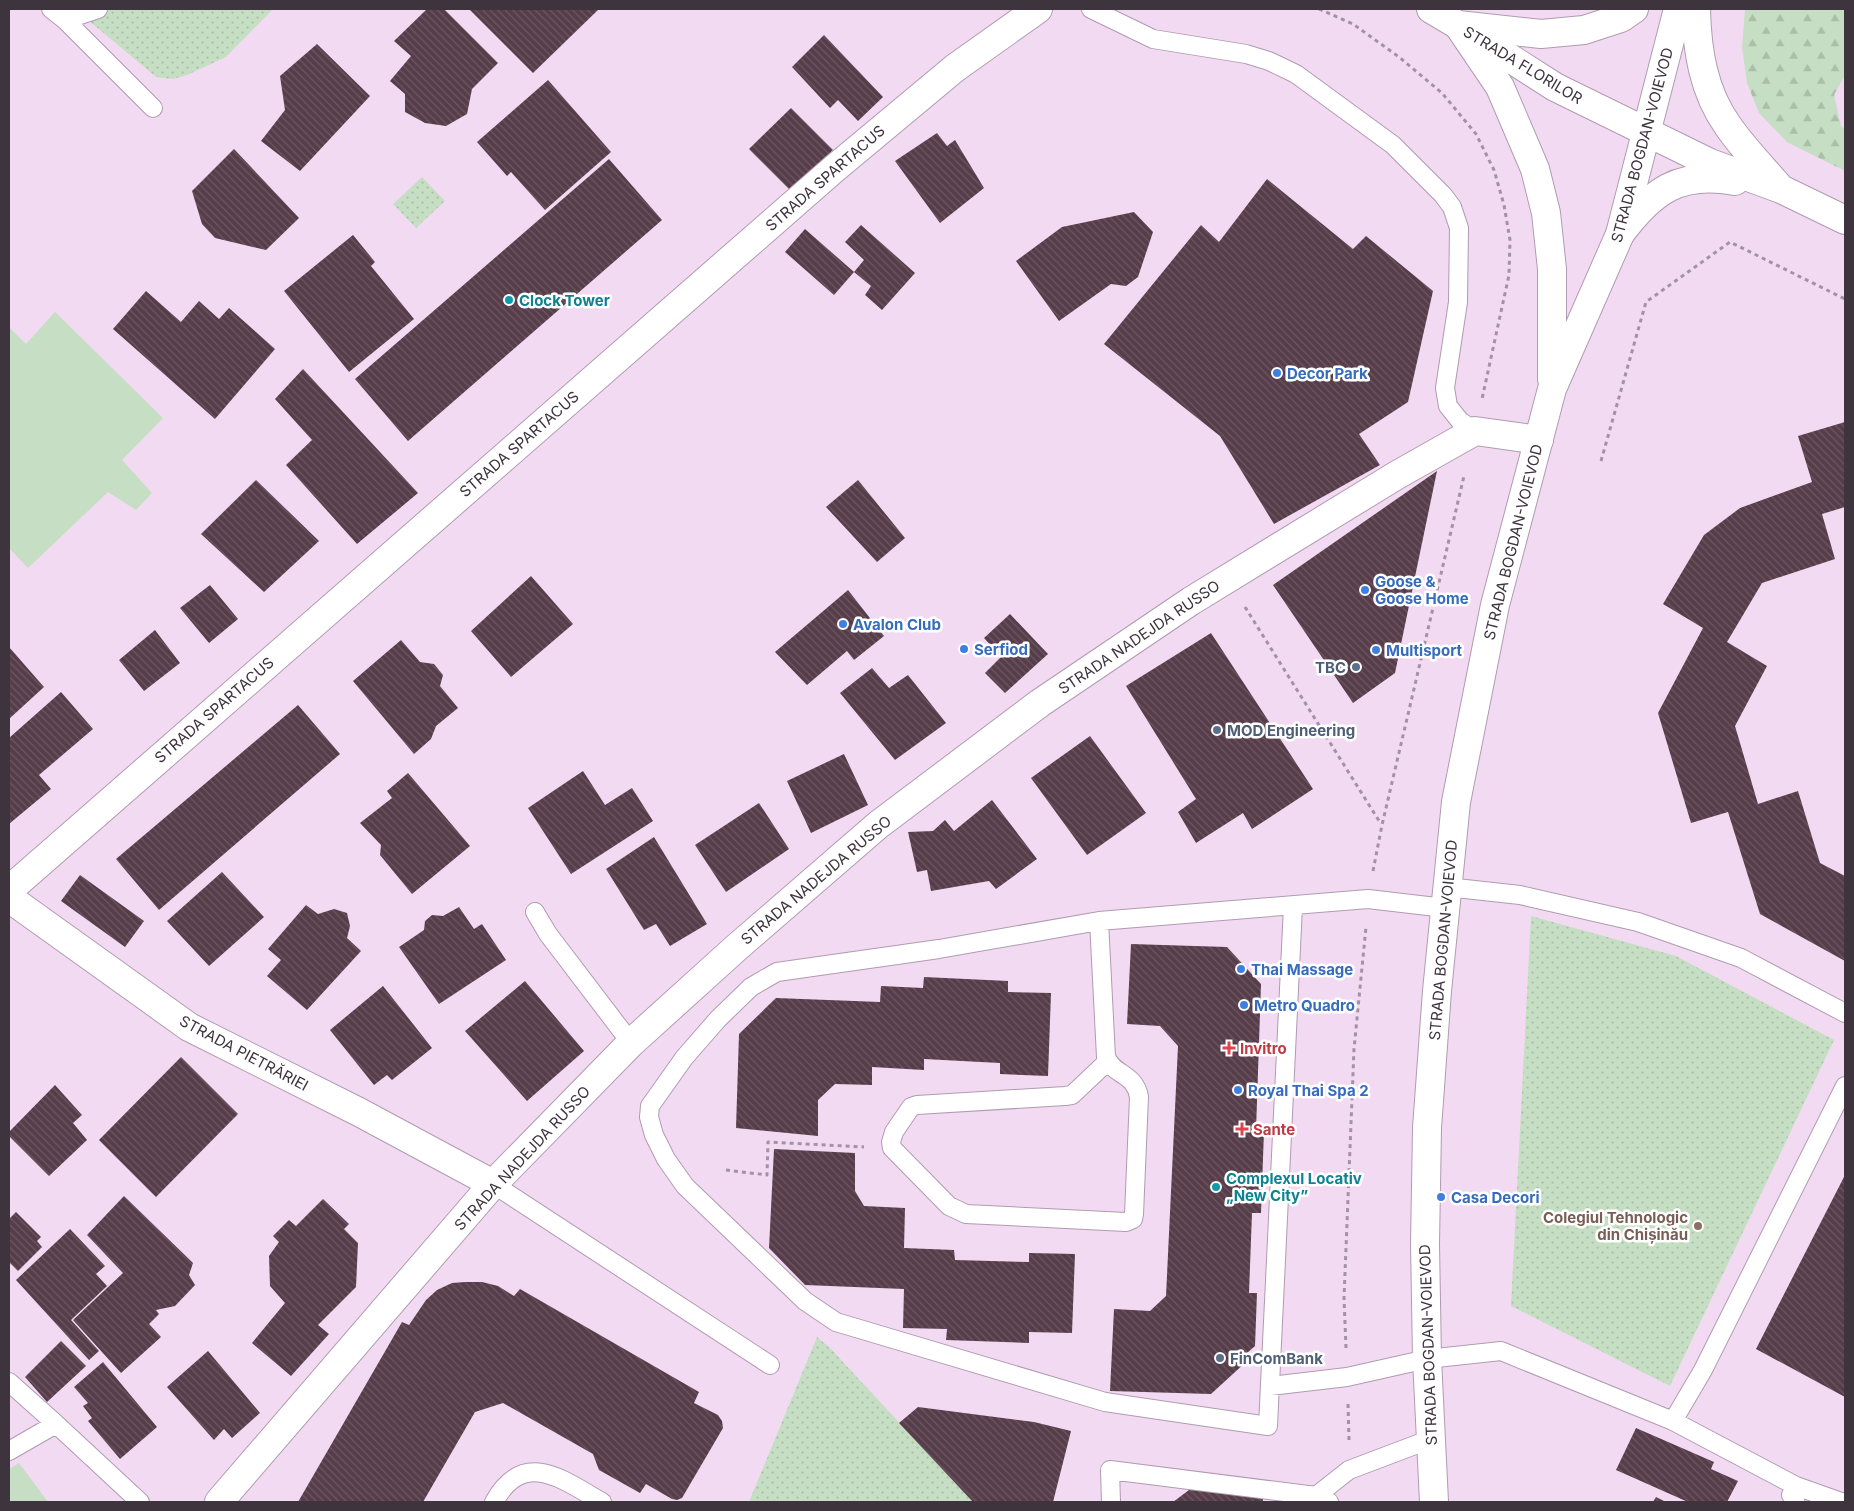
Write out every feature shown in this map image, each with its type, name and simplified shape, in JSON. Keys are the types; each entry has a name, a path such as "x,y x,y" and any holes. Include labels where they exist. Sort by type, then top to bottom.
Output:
{"street":[{"name":"STRADA SPARTACUS","path":"9,890 835,168 955,68 1038,9"},
{"name":"STRADA FLORILOR","path":"1432,9 1555,87 1710,163 1781,189 1845,220"},
{"path":"1458,25 1541,34 1584,30 1621,18 1634,9"},
{"name":"STRADA BOGDAN-VOIEVOD","path":"1434,1502 1427,1359 1425,1244 1427,1128 1446,897 1456,802 1495,605 1552,389 1620,234 1678,9"},
{"name":"STRADA FLORILOR","path":"1696,9 1699,57 1716,107 1728,126 1781,189"},
{"name":"STRADA BOGDAN-VOIEVOD","path":"1458,25 1500,87 1535,169 1546,213 1552,269 1552,389"},
{"name":"STRADA FLORILOR","path":"1620,234 1637,212 1655,194 1695,179 1721,178 1781,189"},
{"path":"1475,431 1539,440"},
{"name":"STRADA NADEJDA RUSSO","path":"219,1502 493,1184 631,1043 736,948 878,825 1040,703 1191,600 1396,474 1475,431"},
{"name":"STRADA PIETRĂRIEI","path":"9,898 189,1027 358,1112 493,1184"}],"lane":[{"path":"58,14 98,9"},
{"path":"1091,9 1153,39 1246,54 1269,61 1296,74 1393,145 1443,195 1452,207 1459,228 1458,302 1445,388 1448,406 1460,421 1475,431"},
{"path":"58,14 153,108"},
{"path":"1293,906 1268,1426 1105,1402 836,1322 805,1301 685,1186 666,1159 654,1135 649,1117 650,1106 684,1058 718,1019 751,987 777,972 939,949 1100,922 1368,899 1520,895 1638,922 1741,958 1845,1013"},
{"path":"535,912 548,934 631,1043"},
{"path":"1100,922 1106,1057 1108,1061 1135,1083 1139,1097 1134,1214 1130,1221 966,1214 949,1206 892,1148 891,1142 894,1132 911,1107 917,1105 1072,1095 1108,1061"},
{"path":"1673,1420 1703,1370 1845,1086"},
{"path":"493,1184 770,1365"},
{"path":"1270,1386 1347,1377 1427,1359 1501,1351 1673,1420 1796,1494 1840,1502"},
{"path":"9,1382 140,1502"},
{"path":"9,1451 56,1424"},
{"path":"1112,1502 1110,1470 1323,1499 1349,1470 1431,1439"},
{"path":"494,1502 501,1489 517,1477 544,1472 555,1476 602,1502"},
{"path":"1786,1502 1796,1494"}],"path":[{"path":"1601,461 1646,302 1730,242 1845,299"},
{"path":"1349,1470 1344,1298 1354,1049 1368,899 1382,825 1475,431"},
{"path":"1227,579 1382,825"},
{"path":"726,1170 766,1175 768,1142 892,1148"}],"green space":[{"path":"75,9 273,9 226,57 187,75 173,79 156,77"},
{"path":"1745,9 1845,9 1845,75 1834,95 1841,126 1845,129 1845,171 1787,142 1759,113 1747,83 1742,47"},
{"path":"422,177 445,201 416,228 393,204"},
{"path":"55,312 163,418 122,460 152,493 136,510 108,492 28,568 9,548 9,327 26,344"},
{"name":"Colegiul Tehnologic din Chișinău","path":"1531,916 1676,956 1834,1040 1670,1386 1511,1306"},
{"path":"817,1337 830,1348 973,1502 749,1502"},
{"path":"19,1463 48,1502 9,1502 9,1469"}],"building":[{"path":"427,9 444,9 498,63 472,89 467,114 446,126 425,123 405,112 405,94 390,81 411,56 394,41"},
{"path":"469,9 599,9 533,73"},
{"path":"824,35 883,97 858,121 838,100 830,108 792,67"},
{"path":"317,44 370,96 300,171 261,141 285,110 280,76"},
{"path":"548,80 611,152 545,210 511,172 507,176 477,142"},
{"path":"791,108 833,150 790,190 749,149"},
{"path":"937,133 947,146 955,140 984,188 940,223 895,161"},
{"path":"234,149 299,218 266,250 215,238 202,224 192,191"},
{"name":"Clock Tower","path":"609,159 662,220 408,441 355,379"},
{"name":"Decor Park","path":"1267,179 1353,249 1366,236 1433,291 1408,402 1359,434 1380,465 1274,524 1220,436 1104,344 1201,225 1219,242"},
{"path":"1134,212 1153,232 1138,277 1126,286 1111,284 1059,321 1016,261 1062,227"},
{"path":"861,225 915,273 882,310 865,295 871,286 854,272 864,260 845,242"},
{"path":"805,229 854,272 834,295 785,252"},
{"path":"353,235 375,262 371,266 414,319 349,372 284,291"},
{"path":"146,291 181,322 199,301 219,319 229,308 275,349 215,419 113,329"},
{"path":"303,369 418,493 357,544 286,465 312,440 275,399"},
{"path":"1845,422 1845,507 1822,514 1835,559 1762,583 1727,642 1767,666 1735,726 1758,804 1798,791 1820,863 1845,876 1845,961 1760,914 1728,812 1691,823 1658,713 1703,628 1663,604 1704,535 1740,508 1812,482 1798,436"},
{"path":"1437,471 1395,673 1353,703 1273,585"},
{"path":"256,480 319,541 264,592 201,534"},
{"path":"858,480 905,538 877,562 826,507"},
{"path":"531,576 573,624 511,677 471,631"},
{"path":"210,585 238,619 209,643 180,608"},
{"path":"848,590 884,636 854,660 847,651 807,685 775,652"},
{"path":"1010,614 1048,654 1005,693 985,673 1001,657 984,638"},
{"path":"155,630 180,663 144,691 119,660"},
{"path":"1211,633 1313,789 1252,829 1243,813 1196,843 1178,812 1196,799 1126,686"},
{"path":"401,640 420,662 434,664 443,675 440,686 458,708 436,726 431,739 414,754 353,681"},
{"path":"9,647 44,687 9,719"},
{"path":"872,668 889,688 908,675 946,723 895,760 840,693"},
{"path":"61,692 93,729 39,775 51,789 9,824 9,738"},
{"path":"298,705 340,754 159,910 116,859"},
{"path":"1090,736 1146,813 1087,855 1031,778"},
{"path":"844,754 868,805 811,833 787,781"},
{"path":"583,771 605,805 632,788 653,821 571,874 528,808"},
{"path":"408,773 470,846 412,894 380,855 381,845 360,823 392,798 387,791"},
{"path":"992,800 1037,859 996,889 989,881 931,891 927,870 917,872 908,832 933,831 945,820 954,831"},
{"path":"759,803 789,849 726,892 695,845"},
{"path":"654,837 707,924 670,946 656,924 644,930 606,869"},
{"path":"222,872 264,917 209,966 167,921"},
{"path":"80,875 144,921 125,947 61,901"},
{"path":"306,905 318,914 334,909 347,913 350,926 347,938 361,951 307,1010 267,976 281,960 268,949"},
{"path":"459,907 474,929 482,924 506,960 439,1004 399,947 424,930 425,921 432,915 443,916"},
{"name":"Complexul Locativ „New City”","path":"1131,944 1227,947 1261,984 1256,1131 1264,1131 1261,1213 1252,1213 1249,1293 1257,1293 1255,1346 1247,1353 1246,1362 1211,1394 1110,1391 1114,1309 1150,1311 1166,1296 1178,1046 1160,1026 1127,1024"},
{"path":"924,977 1008,981 1008,992 1051,993 1048,1076 1000,1074 1000,1063 924,1059 924,1070 872,1067 872,1085 835,1084 818,1100 818,1136 736,1128 739,1034 776,998 880,1002 881,986 923,988"},
{"path":"525,981 584,1051 527,1101 465,1031"},
{"path":"383,986 432,1048 392,1080 387,1075 374,1085 330,1030"},
{"path":"181,1057 238,1114 156,1197 99,1140"},
{"path":"55,1085 82,1115 73,1123 87,1140 49,1176 9,1136 9,1132"},
{"path":"774,1149 855,1153 855,1191 864,1206 905,1208 904,1248 954,1250 955,1260 1029,1262 1029,1253 1075,1254 1072,1333 1029,1332 1029,1343 946,1340 947,1329 903,1328 904,1289 805,1285 769,1248"},
{"path":"1845,1175 1845,1397 1756,1349"},
{"path":"124,1196 193,1263 189,1275 195,1285 175,1306 156,1310 159,1314 149,1324 161,1337 121,1373 73,1320 123,1273 87,1235"},
{"path":"323,1199 349,1224 344,1229 358,1243 356,1287 318,1325 329,1334 291,1376 252,1343 285,1303 270,1286 269,1256 279,1242 273,1236 289,1220 296,1226"},
{"path":"16,1212 41,1237 37,1241 42,1247 18,1271 9,1262 9,1219"},
{"path":"70,1229 105,1266 96,1274 107,1286 71,1320 99,1351 89,1360 16,1280"},
{"path":"482,1282 498,1286 514,1296 520,1289 699,1392 694,1403 718,1415 722,1421 723,1428 682,1498 672,1499 646,1484 640,1493 599,1470 593,1454 503,1403 475,1412 423,1502 298,1502 402,1322 409,1325 426,1300 437,1290 452,1283"},
{"path":"61,1341 86,1366 47,1402 25,1377"},
{"path":"208,1351 260,1413 232,1438 224,1429 214,1440 167,1387"},
{"path":"103,1362 157,1427 120,1459 88,1421 92,1418 83,1406 88,1403 74,1387"},
{"path":"918,1407 1034,1422 1071,1431 1053,1502 973,1502 899,1423"},
{"path":"1636,1428 1714,1462 1711,1469 1738,1481 1727,1502 1688,1502 1616,1470"},
{"path":"1262,1484 1263,1502 1173,1502 1189,1490"},
{"path":"1656,1497 1666,1502 1653,1502"}],"place":[{"name":"Clock Tower","path":"509,300"},
{"name":"Decor Park","path":"1277,373"},
{"name":"Goose & Goose Home","path":"1365,590"},
{"name":"Avalon Club","path":"843,624"},
{"name":"Serfiod","path":"964,649"},
{"name":"Multisport","path":"1376,650"},
{"name":"TBC","path":"1356,667"},
{"name":"MOD Engineering","path":"1217,730"},
{"name":"Thai Massage","path":"1241,969"},
{"name":"Metro Quadro","path":"1244,1005"},
{"name":"Invitro","path":"1229,1048"},
{"name":"Royal Thai Spa 2","path":"1238,1090"},
{"name":"Sante","path":"1242,1129"},
{"name":"Complexul Locativ „New City”","path":"1216,1187"},
{"name":"Casa Decori","path":"1441,1197"},
{"name":"Colegiul Tehnologic din Chișinău","path":"1698,1226"},
{"name":"FinComBank","path":"1220,1358"}]}
